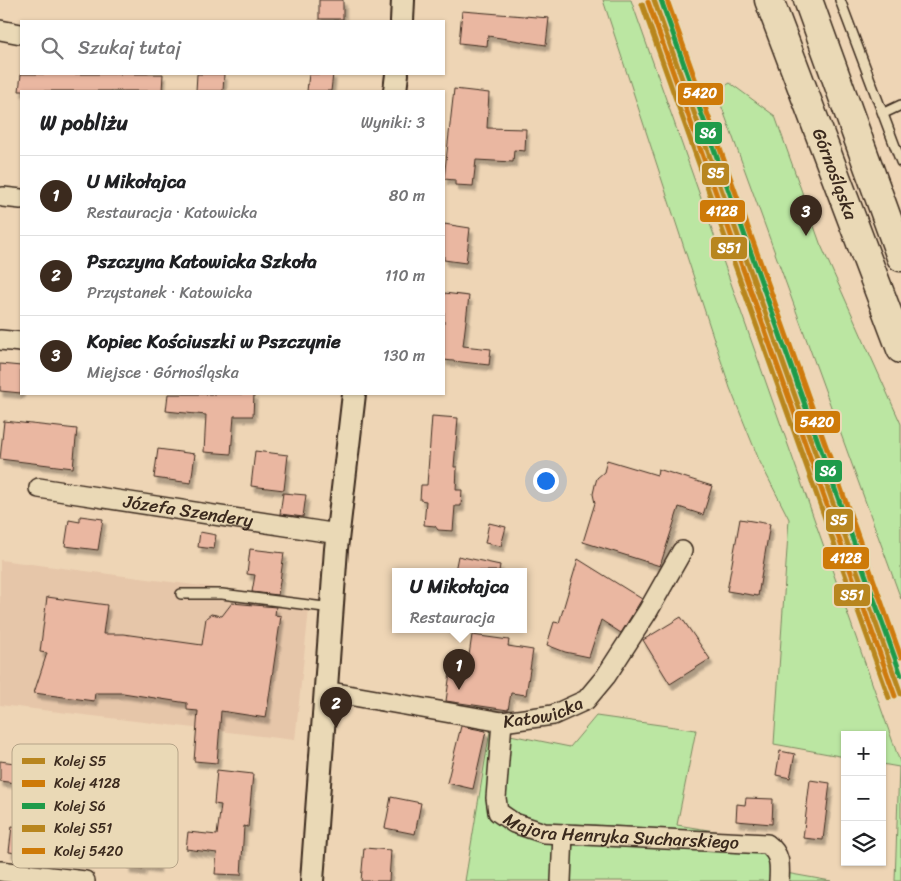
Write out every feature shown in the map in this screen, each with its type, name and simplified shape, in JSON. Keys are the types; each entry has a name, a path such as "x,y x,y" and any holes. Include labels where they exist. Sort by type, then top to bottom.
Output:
{"main road":[{"name":"Górnośląska","path":"769,0 901,349"},
{"name":"Górnośląska","path":"808,0 901,257"}],"street":[{"path":"402,20 403,0"},
{"path":"0,30 20,34"},
{"path":"395,90 397,75"},
{"path":"0,340 20,342"},
{"path":"312,881 338,534 354,395"},
{"name":"Józefa Szendery","path":"39,488 338,534"},
{"name":"Katowicka","path":"325,691 502,722 553,715 586,700 606,676 648,610 682,551"},
{"name":"Majora Henryka Sucharskiego","path":"502,722 496,798 498,812 514,823 544,833 767,844 774,849 779,858 779,881"},
{"path":"561,881 563,834"},
{"path":"0,871 85,881"}],"lane":[{"path":"840,0 901,162"},
{"path":"884,113 901,105"},
{"path":"181,594 222,594 332,608"}],"shaded area":[{"path":"0,560 310,600 295,740 0,705"}],"green space":[{"path":"603,0 631,0 901,765 901,881 895,881 899,767 886,765 886,731 841,731 841,756 774,744 789,519 759,460 730,388"},
{"path":"730,83 775,116 820,243 901,424 901,599 716,91"},
{"path":"596,716 696,730 677,825 721,832 576,824 515,834 580,843 764,852 770,858 771,881 465,881 490,731 570,747"},
{"path":"786,873 831,881 785,881"}],"building":[{"path":"319,0 343,0 343,19 319,19"},
{"path":"462,11 549,18 546,45 488,36 487,46 459,43"},
{"path":"21,75 163,75 162,90 19,91"},
{"path":"197,75 224,75 223,90 196,90"},
{"path":"309,75 333,75 331,90 307,90"},
{"path":"454,89 489,93 487,128 526,129 525,151 514,150 513,162 476,160 473,186 455,185 455,180 445,179"},
{"path":"445,224 470,228 466,263 445,260"},
{"path":"445,293 469,296 463,346 491,349 489,365 445,360"},
{"path":"0,364 20,366 20,393 0,391"},
{"path":"168,395 254,395 253,416 234,416 231,454 204,452 206,415 166,411"},
{"path":"432,416 458,418 454,467 457,467 456,490 462,490 461,506 455,506 453,531 438,530 435,526 424,525 426,501 420,500 421,485 427,485"},
{"path":"4,421 77,429 73,468 0,459"},
{"path":"158,449 195,454 191,483 154,478"},
{"path":"255,451 288,455 284,490 251,486"},
{"path":"607,460 657,475 658,469 712,486 703,515 679,507 660,566 583,542 595,503 593,494 597,478 604,472"},
{"path":"283,493 306,495 303,517 280,514"},
{"path":"80,516 103,519 98,550 65,546 69,520 80,522"},
{"path":"740,519 770,524 758,596 727,591"},
{"path":"489,523 506,527 501,546 485,543"},
{"path":"200,532 216,535 214,549 198,547"},
{"path":"250,549 284,553 278,595 252,592 255,575 247,574"},
{"path":"458,556 500,565 500,568 456,568"},
{"path":"578,559 642,599 621,633 601,620 589,657 565,652 547,645 554,622 559,623"},
{"path":"47,597 107,605 103,634 123,634 202,645 206,618 211,614 222,616 232,603 276,607 275,615 281,616 266,718 221,711 217,763 194,761 198,711 187,710 187,703 123,693 95,693 94,701 34,693 47,653 40,652"},
{"path":"681,617 710,659 670,684 643,640"},
{"path":"472,635 509,640 508,646 533,650 526,695 511,693 508,710 446,701 450,673 466,676"},
{"path":"461,726 486,731 473,789 447,783"},
{"path":"780,751 795,754 790,778 776,775"},
{"path":"0,761 12,763 12,783 0,781"},
{"path":"217,770 253,774 248,827 244,826 241,875 215,874 217,853 186,849 188,832 217,835 221,805 214,804"},
{"path":"810,780 830,783 823,840 803,838"},
{"path":"391,797 421,803 415,834 385,828"},
{"path":"746,798 773,799 772,824 736,821 737,804 745,805"},
{"path":"12,826 12,852 9,852"},
{"path":"364,848 391,850 389,881 361,881"},
{"path":"127,868 143,868 143,870"}],"rail line":[{"name":"S5","path":"654,0 901,694"},
{"name":"S6","path":"661,0 901,675"},
{"name":"5420","path":"667,0 901,657"},
{"name":"4128","path":"648,2 895,696"},
{"name":"S51","path":"642,4 889,698"}],"place":[{"name":"Kopiec Kościuszki w Pszczynie","path":"806,236"},
{"name":"U Mikołajca","path":"459,690"},
{"name":"Pszczyna Katowicka Szkoła","path":"336,728"}]}
